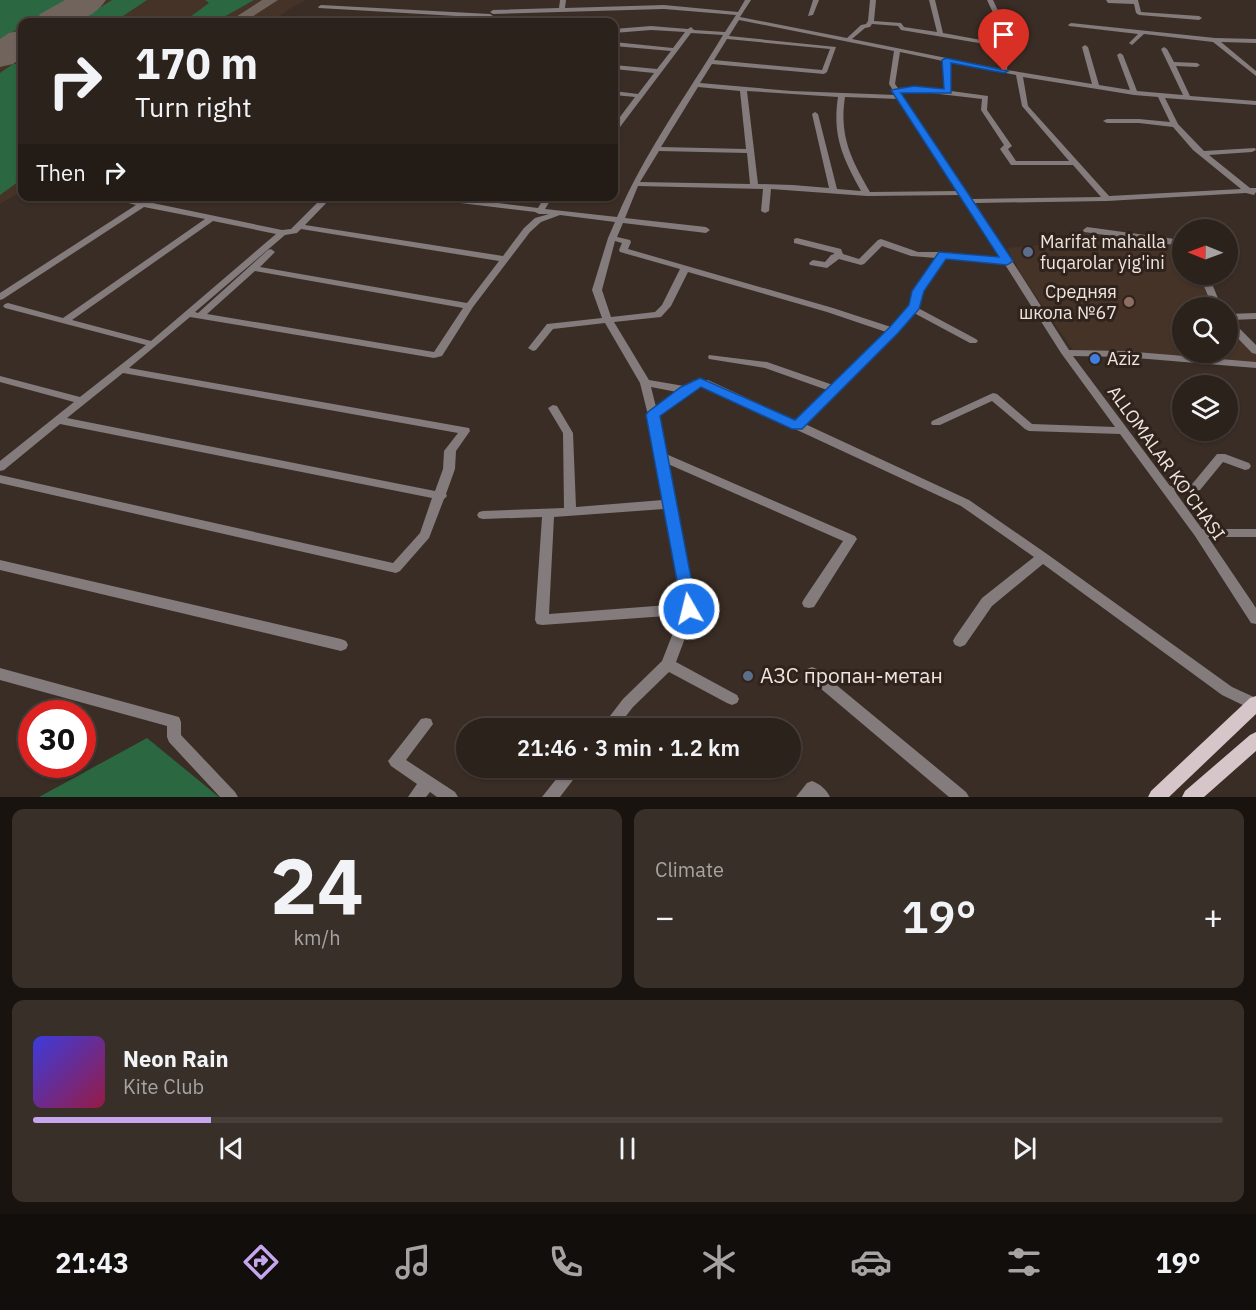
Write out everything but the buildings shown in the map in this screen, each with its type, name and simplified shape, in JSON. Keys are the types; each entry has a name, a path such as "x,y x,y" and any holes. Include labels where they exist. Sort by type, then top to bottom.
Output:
{"main road":[{"path":"1157,797 1255,703"},
{"path":"1191,797 1256,740"}],"street":[{"path":"562,10 563,0"},
{"path":"632,0 633,8"},
{"path":"682,8 688,0"},
{"path":"616,718 668,664 689,609 669,504 663,457 645,382 608,321 597,290 618,220 635,184 655,149 698,85 748,0"},
{"path":"810,15 816,0"},
{"path":"871,22 873,0"},
{"path":"932,0 940,33"},
{"path":"990,0 1007,36 1004,71"},
{"path":"1108,1 1136,2 1139,14 1199,18"},
{"path":"321,7 493,11 682,8 739,16 946,60 1095,87 1161,97 1256,103"},
{"path":"488,18 493,11"},
{"path":"849,39 871,22 901,25 901,28 1006,46"},
{"path":"1071,25 1215,40 1256,41"},
{"path":"618,31 651,28 691,29 834,48 824,72 711,62"},
{"path":"618,124 691,29"},
{"path":"1132,43 1143,32"},
{"path":"1215,40 1256,74"},
{"path":"618,44 675,50"},
{"path":"1084,47 1095,87"},
{"path":"897,49 892,84 898,94"},
{"path":"1164,49 1188,98"},
{"path":"1120,55 1134,93"},
{"path":"946,60 948,92"},
{"path":"1170,64 1197,65"},
{"path":"618,67 658,71"},
{"path":"1019,74 1025,106 1107,199"},
{"path":"698,85 743,90 842,95 898,94 914,89 986,97 984,110 1008,146 1004,149 1014,163 1075,163"},
{"path":"743,90 754,186"},
{"path":"618,93 639,96"},
{"name":"ALLOMALAR KO'CHASI","path":"898,94 967,197 1066,353 1198,533 1256,620"},
{"path":"842,95 839,109 841,146 867,194"},
{"path":"1161,97 1175,125 1202,153 1252,190 1256,197"},
{"path":"814,114 834,191"},
{"path":"1107,121 1139,121 1175,125"},
{"path":"655,149 750,151"},
{"path":"1202,153 1252,150"},
{"path":"635,184 754,186 867,194 1107,199 1252,190"},
{"path":"765,211 767,187"},
{"path":"129,201 282,233"},
{"path":"200,316 324,201"},
{"path":"456,201 706,230"},
{"path":"539,212 546,201"},
{"path":"0,297 143,204"},
{"path":"188,315 438,354 469,306 527,230 538,220 557,214"},
{"path":"64,321 212,218"},
{"path":"0,467 122,370 282,233 296,228 505,259"},
{"path":"1087,230 1172,242"},
{"path":"612,238 627,242 623,250 686,267 893,331"},
{"path":"797,241 838,250 839,256"},
{"path":"813,263 827,265 834,257 839,256 861,262 881,242 917,257 932,258 943,255 1007,261"},
{"path":"797,426 913,309 918,291 943,255"},
{"path":"533,348 550,326 658,315 666,306 686,267"},
{"path":"253,268 469,306"},
{"path":"3,307 153,344"},
{"path":"913,309 973,341"},
{"path":"1238,318 1256,316"},
{"path":"1238,331 1256,350"},
{"path":"1066,353 1124,354 1256,365"},
{"path":"713,357 767,365 834,389"},
{"path":"0,479 396,568 425,535 441,496 449,469 450,451 465,431 122,370"},
{"path":"0,379 82,401"},
{"path":"645,382 686,390"},
{"path":"653,415 698,382 704,382 965,503 1227,691 1255,703"},
{"path":"936,423 993,396 1029,427 1123,431"},
{"path":"553,408 568,434 570,512"},
{"path":"57,420 441,496"},
{"path":"663,457 851,539 809,603"},
{"path":"1167,490 1196,487 1221,457 1245,466"},
{"path":"483,515 570,512 669,504"},
{"path":"548,513 542,620 689,609"},
{"path":"1198,533 1256,533"},
{"path":"960,641 987,602 1043,557"},
{"path":"0,565 341,645"},
{"path":"668,664 732,699"},
{"path":"812,673 961,797"},
{"path":"0,674 174,722 174,737 230,797"},
{"path":"426,724 396,761 450,797"},
{"path":"550,797 566,778"},
{"path":"416,797 428,783"},
{"path":"804,797 813,788 822,797"}],"shaded area":[{"path":"0,0 306,0 278,18 18,18 18,193 0,204"},
{"name":"Средняя школа №67","path":"1074,231 1172,244 1172,285 1208,285 1214,297 1172,297 1172,358 1073,350 1023,277 1007,248 1068,243"},
{"name":"Средняя школа №67","path":"1238,334 1256,354 1256,364 1238,363"}],"green space":[{"path":"0,0 66,0 36,18 18,18 18,29 0,40"},
{"path":"112,0 147,0 120,18 83,18"},
{"path":"205,0 254,0 222,18 188,18 209,3"},
{"path":"13,64 18,64 18,182 0,195 0,73"},
{"path":"147,738 219,797 39,797 74,778 96,778 96,766"}],"taxiway":[{"path":"242,18 271,0"}],"runway":[{"path":"60,18 89,0"},
{"path":"0,56 18,44"}],"place":[{"name":"Marifat mahalla fuqarolar yig'ini","path":"1028,252"},
{"name":"Средняя школа №67","path":"1129,302"},
{"name":"Aziz","path":"1095,359"},
{"name":"АЗС пропан-метан","path":"748,676"}],"route":[{"path":"689,609 669,504 663,457 653,415 698,382 704,382 797,426 893,331 915,306 918,291 943,255 1007,261 896,90 948,92 946,60 1004,71"}]}
